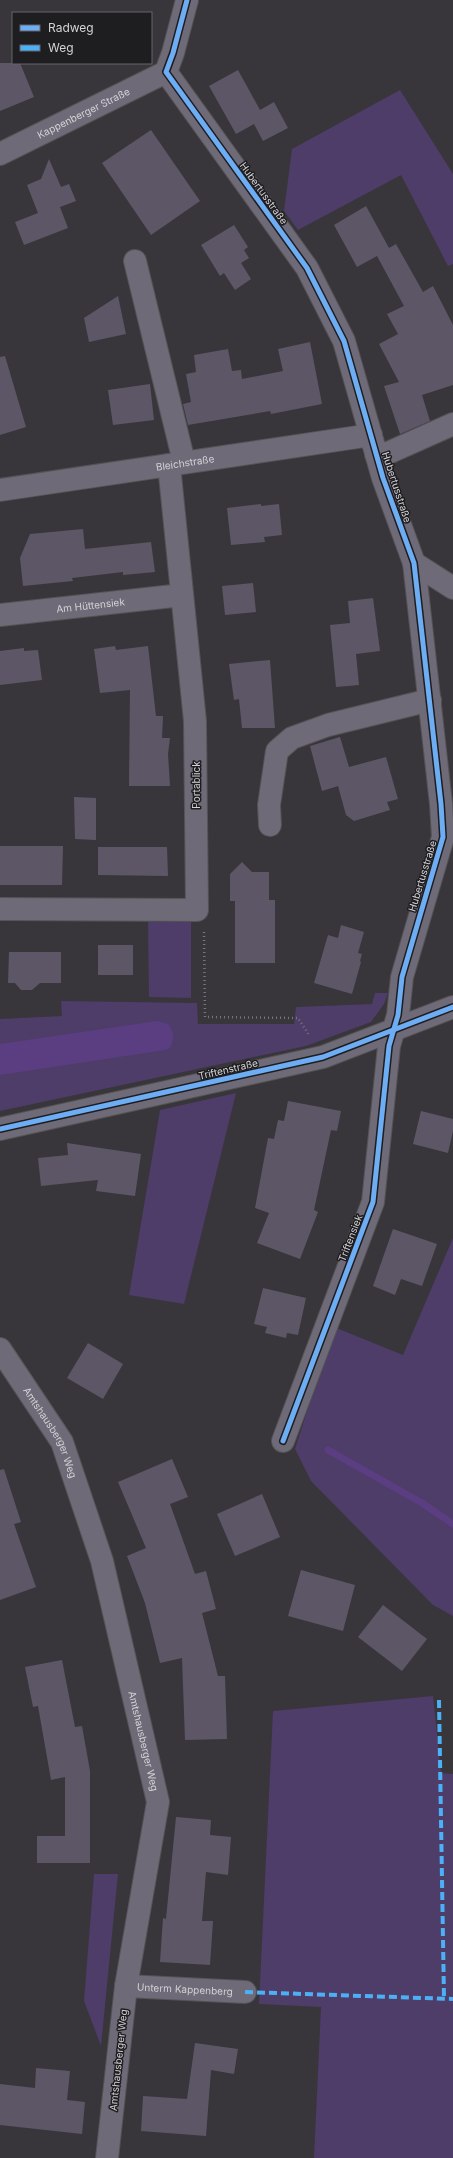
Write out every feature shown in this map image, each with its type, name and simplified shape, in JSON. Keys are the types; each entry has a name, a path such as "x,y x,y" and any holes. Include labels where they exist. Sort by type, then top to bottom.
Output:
{"street":[{"path":"166,72 173,53 187,0"},
{"name":"Kappenberger Straße","path":"0,154 166,72"},
{"name":"Hubertusstraße","path":"166,72 307,268 344,341 374,444 414,563 441,804 443,838 402,977 398,1014 392,1032"},
{"name":"Portablick","path":"135,260 177,464 182,594 195,721 197,910"},
{"name":"Bleichstraße","path":"0,490 177,464 374,444 388,453 453,424"},
{"path":"414,563 453,588"},
{"name":"Am Hüttensiek","path":"0,615 182,594"},
{"path":"270,825 270,805 277,751 292,738 328,725 430,700"},
{"path":"0,909 197,910"},
{"name":"Triftenstraße","path":"0,1129 323,1057 392,1032 453,1007"},
{"name":"Triftensiek","path":"283,1441 373,1202 389,1046 392,1032"},
{"name":"Amtshausberger Weg","path":"0,1349 62,1442 102,1561 158,1802 126,1986 107,2158"},
{"name":"Unterm Kappenberg","path":"126,1986 245,1992"}],"path":[{"path":"197,910 204,920 205,1017 298,1018 310,1038"}],"shaded area":[{"path":"400,90 453,174 453,264 448,266 401,175 298,230 284,211 292,149"},
{"path":"148,922 191,922 191,998 149,997"},
{"path":"375,993 388,993 384,1004 371,1022 306,1046 0,1111 0,1019 62,1016 61,1001 197,1003 198,1024 294,1024 296,1007 372,1004"},
{"path":"157,1021 168,1024 172,1032 173,1037 171,1047 165,1050 0,1075 0,1044"},
{"path":"236,1093 184,1304 129,1295 160,1110"},
{"path":"453,1238 453,1616 433,1605 311,1481 295,1449 334,1327 403,1355"},
{"path":"433,1696 441,1773 453,1774 453,2158 314,2158 321,2007 259,2004 273,1711"},
{"path":"94,1874 118,1874 101,2046 84,2001"}],"building":[{"path":"0,63 20,64 34,97 0,111"},
{"path":"238,70 260,110 274,102 288,128 263,141 254,124 236,134 209,86"},
{"path":"151,130 200,201 151,235 102,163"},
{"path":"49,159 61,187 69,184 76,201 60,207 68,228 24,245 15,222 38,213 27,185 41,179"},
{"path":"366,206 389,248 396,244 423,292 433,286 453,325 453,385 422,395 430,421 400,434 384,386 399,382 379,344 398,334 387,314 404,306 377,256 357,267 334,225"},
{"path":"234,225 248,247 244,250 249,258 241,263 251,279 235,290 224,273 220,276 201,245"},
{"path":"118,296 126,334 89,342 84,318"},
{"path":"310,342 322,404 271,414 270,411 188,425 183,404 191,402 186,374 196,372 194,355 228,349 232,371 241,370 242,379 283,371 278,349"},
{"path":"5,356 26,427 0,435 0,357"},
{"path":"150,384 154,420 113,425 108,390"},
{"path":"261,504 261,506 279,504 282,535 264,537 265,542 231,545 227,508"},
{"path":"83,529 85,549 151,542 155,572 123,575 123,572 72,578 73,581 23,586 20,558 30,534"},
{"path":"253,583 256,612 225,615 222,586"},
{"path":"373,598 380,651 356,654 359,685 336,687 330,625 350,623 348,601"},
{"path":"115,646 116,650 148,646 156,716 163,716 162,738 170,738 168,754 170,786 129,786 130,690 100,693 94,649"},
{"path":"24,648 24,651 38,650 42,680 0,685 0,651"},
{"path":"270,660 275,728 242,728 239,699 234,700 229,664"},
{"path":"340,737 349,767 386,757 398,799 387,802 390,810 354,821 346,815 338,786 322,791 310,746"},
{"path":"74,797 96,798 96,840 75,839"},
{"path":"0,846 63,846 62,885 0,885"},
{"path":"98,847 167,847 168,876 98,875"},
{"path":"242,862 252,872 269,872 269,900 275,900 275,963 235,963 235,901 230,901 230,874"},
{"path":"341,925 364,932 358,953 362,954 361,962 352,994 314,983 328,935 338,938"},
{"path":"98,945 133,945 133,975 98,975"},
{"path":"9,952 61,952 61,983 40,983 32,990 21,990 15,983 8,983"},
{"path":"288,1101 341,1111 337,1131 331,1130 314,1210 318,1212 300,1259 257,1243 269,1213 255,1208 268,1138 274,1139 278,1120 284,1121"},
{"path":"421,1111 453,1119 453,1131 448,1153 413,1144"},
{"path":"67,1143 141,1154 135,1196 96,1191 98,1180 41,1186 38,1158 68,1155"},
{"path":"393,1229 437,1244 422,1286 401,1279 395,1295 373,1286"},
{"path":"263,1288 306,1298 298,1335 287,1333 286,1338 265,1333 267,1327 254,1324"},
{"path":"88,1343 123,1364 103,1399 67,1378"},
{"path":"172,1459 188,1497 170,1504 195,1574 206,1571 216,1609 202,1613 218,1676 225,1676 227,1739 185,1740 182,1658 160,1663 145,1603 127,1556 146,1548 118,1482"},
{"path":"4,1469 21,1522 14,1524 36,1587 0,1600 0,1470"},
{"path":"262,1494 280,1537 235,1556 217,1514"},
{"path":"301,1570 355,1585 343,1631 288,1616"},
{"path":"383,1605 427,1639 402,1671 358,1637"},
{"path":"62,1660 75,1727 82,1726 90,1771 90,1863 37,1863 37,1836 65,1836 65,1777 51,1780 38,1706 33,1707 25,1667"},
{"path":"176,1817 211,1820 210,1835 231,1837 228,1875 206,1872 202,1921 213,1921 210,1965 160,1962 163,1918 166,1919"},
{"path":"195,2043 238,2049 234,2074 211,2070 206,2136 141,2131 143,2096 187,2099"},
{"path":"36,2068 70,2071 67,2100 85,2102 82,2134 0,2125 0,2084 35,2088"}],"waterway":[{"path":"328,1450 422,1503 453,1524"}],"marked path":[{"path":"439,1700 444,1999"},
{"path":"245,1992 453,1999"}],"cycle path":[{"path":"187,0 173,53 166,72 307,268 344,341 383,478 414,563 441,804 443,837 402,977 398,1015 389,1046 373,1202 283,1441"},
{"path":"0,1129 323,1057 453,1007"}]}
